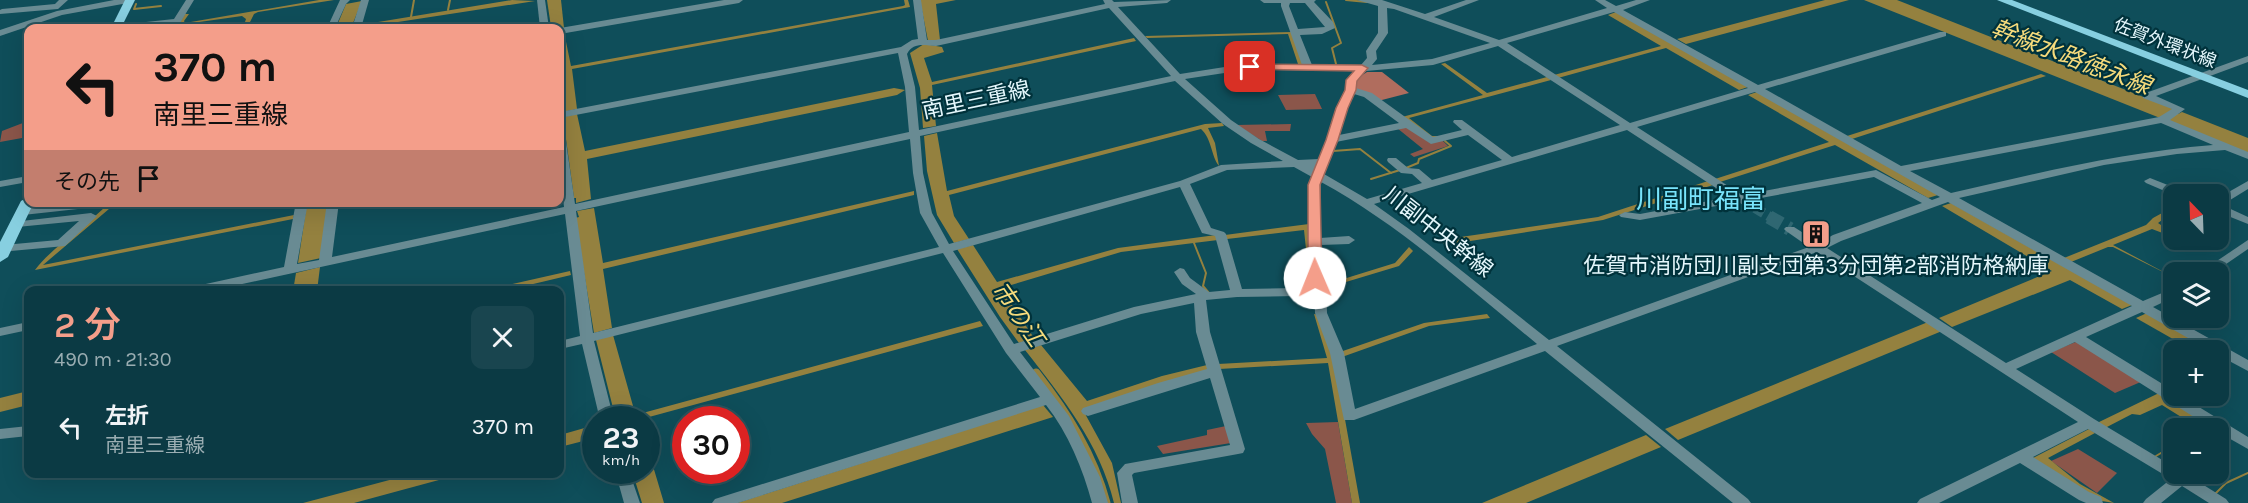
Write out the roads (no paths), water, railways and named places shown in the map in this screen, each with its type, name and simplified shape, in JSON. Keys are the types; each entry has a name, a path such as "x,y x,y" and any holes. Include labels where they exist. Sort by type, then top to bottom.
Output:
{"main road":[{"path":"119,24 129,0"},
{"name":"佐賀外環状線","path":"2002,0 2248,94"},
{"path":"2,249 23,212"}],"street":[{"path":"0,15 129,0"},
{"path":"151,24 177,21 190,0"},
{"path":"334,24 349,1 363,0 357,24"},
{"path":"541,0 544,24"},
{"path":"564,30 734,0"},
{"path":"917,0 922,44"},
{"path":"564,114 922,44 1109,3 1167,0"},
{"path":"1264,0 1286,3 1310,0 1330,24 1330,28 1322,31 1296,32"},
{"path":"1360,0 1382,3 1500,44 1755,208"},
{"path":"1425,17 1475,0"},
{"path":"1599,0 2248,366"},
{"name":"南里三重線","path":"215,286 1228,68 1362,68 1412,66 1433,62 1646,0"},
{"name":"川副中央幹線","path":"1109,3 1178,78 1227,122 1292,162 1367,203 1405,231 1743,503"},
{"path":"1286,3 1308,67"},
{"path":"1382,3 1383,33 1371,51 1372,59 1352,80 1351,90 1342,108 1314,185 1315,278 1320,284 1321,313 1337,354 1349,416 1820,247 1837,238 1950,197 2104,162 2176,151 2228,147"},
{"path":"0,33 58,7"},
{"path":"1367,203 1943,34"},
{"path":"922,44 902,54 910,87 914,135 926,213 1062,416 1093,477 1100,503"},
{"path":"1901,170 2167,116 2180,109 2147,96 2248,59"},
{"path":"1351,90 1368,95 1431,141 1470,131"},
{"path":"2167,116 2248,156"},
{"path":"1458,122 1510,161"},
{"path":"1332,140 1408,124"},
{"path":"1392,160 1403,169 1415,171 1430,184"},
{"path":"564,344 950,248 1184,183 1232,165 1323,162"},
{"path":"564,168 587,338 604,406"},
{"path":"1625,215 1640,217 1876,173 1931,204"},
{"path":"0,184 24,180"},
{"path":"2150,180 2163,186"},
{"path":"1184,183 1206,231 1220,234 1237,293"},
{"path":"2229,196 2248,184"},
{"path":"23,212 69,207"},
{"path":"302,207 308,266"},
{"path":"308,266 331,207"},
{"path":"2,249 61,243 91,216 23,212"},
{"path":"2229,213 2248,221"},
{"path":"1790,229 2089,423 2163,467"},
{"path":"1314,242 1349,240"},
{"path":"2221,262 2248,244"},
{"path":"1130,503 1124,473 1130,468 1238,449 1203,332 1204,297 1197,287 1190,285 1180,272"},
{"path":"1016,349 1140,310 1204,297 1237,293 1297,292 1303,290 1315,278"},
{"path":"2006,368 2163,298"},
{"path":"0,332 24,327"},
{"path":"2076,337 2248,444"},
{"path":"1088,411 1152,389 1214,372"},
{"path":"720,503 1049,399"},
{"path":"1925,503 2089,423"},
{"path":"1,436 24,432"},
{"path":"2021,456 2084,496 2096,501"},
{"path":"626,484 632,503"},
{"path":"2151,503 2168,484"},
{"path":"2191,484 2222,503"}],"water":[{"path":"319,0 334,0 258,12 254,14 249,24 244,24 246,19 242,16 185,24 163,24 180,22 185,14 189,14 185,23"},
{"path":"512,0 535,1 385,24 366,24"},
{"path":"547,0 561,0 564,24 551,24"},
{"path":"904,0 908,0 910,7 572,69 577,109 564,112 564,32 571,66 905,5"},
{"path":"920,0 956,0 936,4 940,40 928,41"},
{"path":"1825,0 1849,0 1686,44 1677,39"},
{"path":"1864,0 1897,0 2174,109 2178,114 2182,112 2248,138 2248,153"},
{"path":"362,1 353,24 338,24 346,4"},
{"path":"1616,12 1748,87 1739,90 1666,48 1558,78 1554,75 1661,46 1608,15"},
{"path":"1292,32 1303,64 1298,64 1288,34 1147,38 1145,36"},
{"path":"1134,38 1136,41 932,85 936,126 923,128 920,88 910,53 924,44 942,47 944,52 924,58 932,82"},
{"path":"1445,63 1487,93 1547,77 1551,80 1409,118 1432,136 1441,136 1432,139 1402,117 1483,95 1441,64"},
{"path":"2041,74 2046,76 1852,139 1847,136"},
{"path":"894,88 905,90 897,95 587,159 591,199 576,203 564,117 577,114 585,151"},
{"path":"1757,92 1938,195 1928,198 1835,145 1720,182 1715,179 1829,142 1748,95"},
{"path":"1222,123 1224,126 1208,128 1215,143 1219,166 1205,133 1201,129 949,195 954,216 969,239 954,243 937,215 927,171 924,136 937,133 947,191 1205,124"},
{"path":"1708,181 1713,185 1603,220 1445,245 1440,240 1598,217"},
{"path":"914,191 914,195 603,269 612,328 594,333 575,218 579,217 577,211 594,208 603,263"},
{"path":"1951,203 2132,305 2122,309 2070,280 1952,327 1939,318 2052,271 1942,206"},
{"path":"105,207 111,207 43,265 294,215 293,219 35,270 51,252"},
{"path":"306,207 327,207 321,258 298,263"},
{"path":"2163,212 2163,219 2158,223 2163,226 2163,233 2152,229 2113,245 2163,272 2113,247 2071,262 2064,258 2146,225"},
{"path":"1309,224 1311,276 1309,278 1304,230 1227,239 1225,235"},
{"path":"1216,235 1218,240 1121,252 1001,288 1034,338 1019,343 957,249 973,245 997,282 1118,248"},
{"path":"1409,247 1413,251 1399,266 1326,288 1324,285 1395,263"},
{"path":"320,267 318,286 294,286 296,273"},
{"path":"570,271 571,275 525,286 504,286"},
{"path":"2147,313 2163,322 2163,328 2173,328 2194,340 2175,340 2136,318"},
{"path":"1314,314 1320,315 1334,358 1360,503 1352,503 1328,363 1219,369 1218,364 1327,358"},
{"path":"1487,314 1490,318 1429,326 1342,357 1340,352 1424,323"},
{"path":"980,321 983,326 689,406 672,406 672,411 660,414 660,408"},
{"path":"1928,322 1942,331 1678,440 1665,429"},
{"path":"613,335 633,406 612,406 596,340"},
{"path":"1041,345 1087,401 1162,376 1207,365 1208,370 1083,410 1112,463 1121,503 1114,503 1108,481 1078,422 1053,385 1025,350"},
{"path":"24,392 24,406 0,412 0,398"},
{"path":"2159,393 2163,395 2163,406 2140,415 2132,414 2105,428 2097,423"},
{"path":"1043,405 1053,417 782,503 737,503"},
{"path":"2164,406 2180,406 2200,418 2183,418"},
{"path":"582,429 582,441 564,446 564,434"},
{"path":"2089,429 2095,433 2048,458 2080,484 2114,503 2102,501 2033,458"},
{"path":"1646,435 1661,447 1526,503 1482,503"},
{"path":"397,478 446,478 354,503 303,503"},
{"path":"636,484 658,484 664,503 642,503"}],"waterway":[{"path":"411,17 414,0"},
{"path":"448,10 450,0"},
{"path":"1346,0 1367,2"},
{"path":"1326,2 1341,43 1332,48 1336,64"},
{"path":"136,4 134,9 161,6"},
{"path":"1406,168 1418,163 1419,159 1451,146 1445,141"},
{"path":"1333,151 1360,149 1391,173"},
{"path":"1391,173 1400,170"},
{"path":"1371,179 1391,173"},
{"path":"1194,243 1206,273 1203,286 1209,293"},
{"name":"市の江","path":"1036,373 1078,435 1094,468 1106,503"},
{"path":"2156,456 2163,452"},
{"path":"2215,494 2226,483 2248,473"}],"tunnel":[{"path":"1755,208 1772,218"},
{"path":"1769,217 1790,229"}],"place":[{"name":"佐賀市消防団川副支団第3分団第2部消防格納庫","path":"1816,234"}],"district":[{"name":"川副町福富","path":"1701,199"}],"water label":[{"name":"幹線水路徳永線","path":"2071,57"}]}
